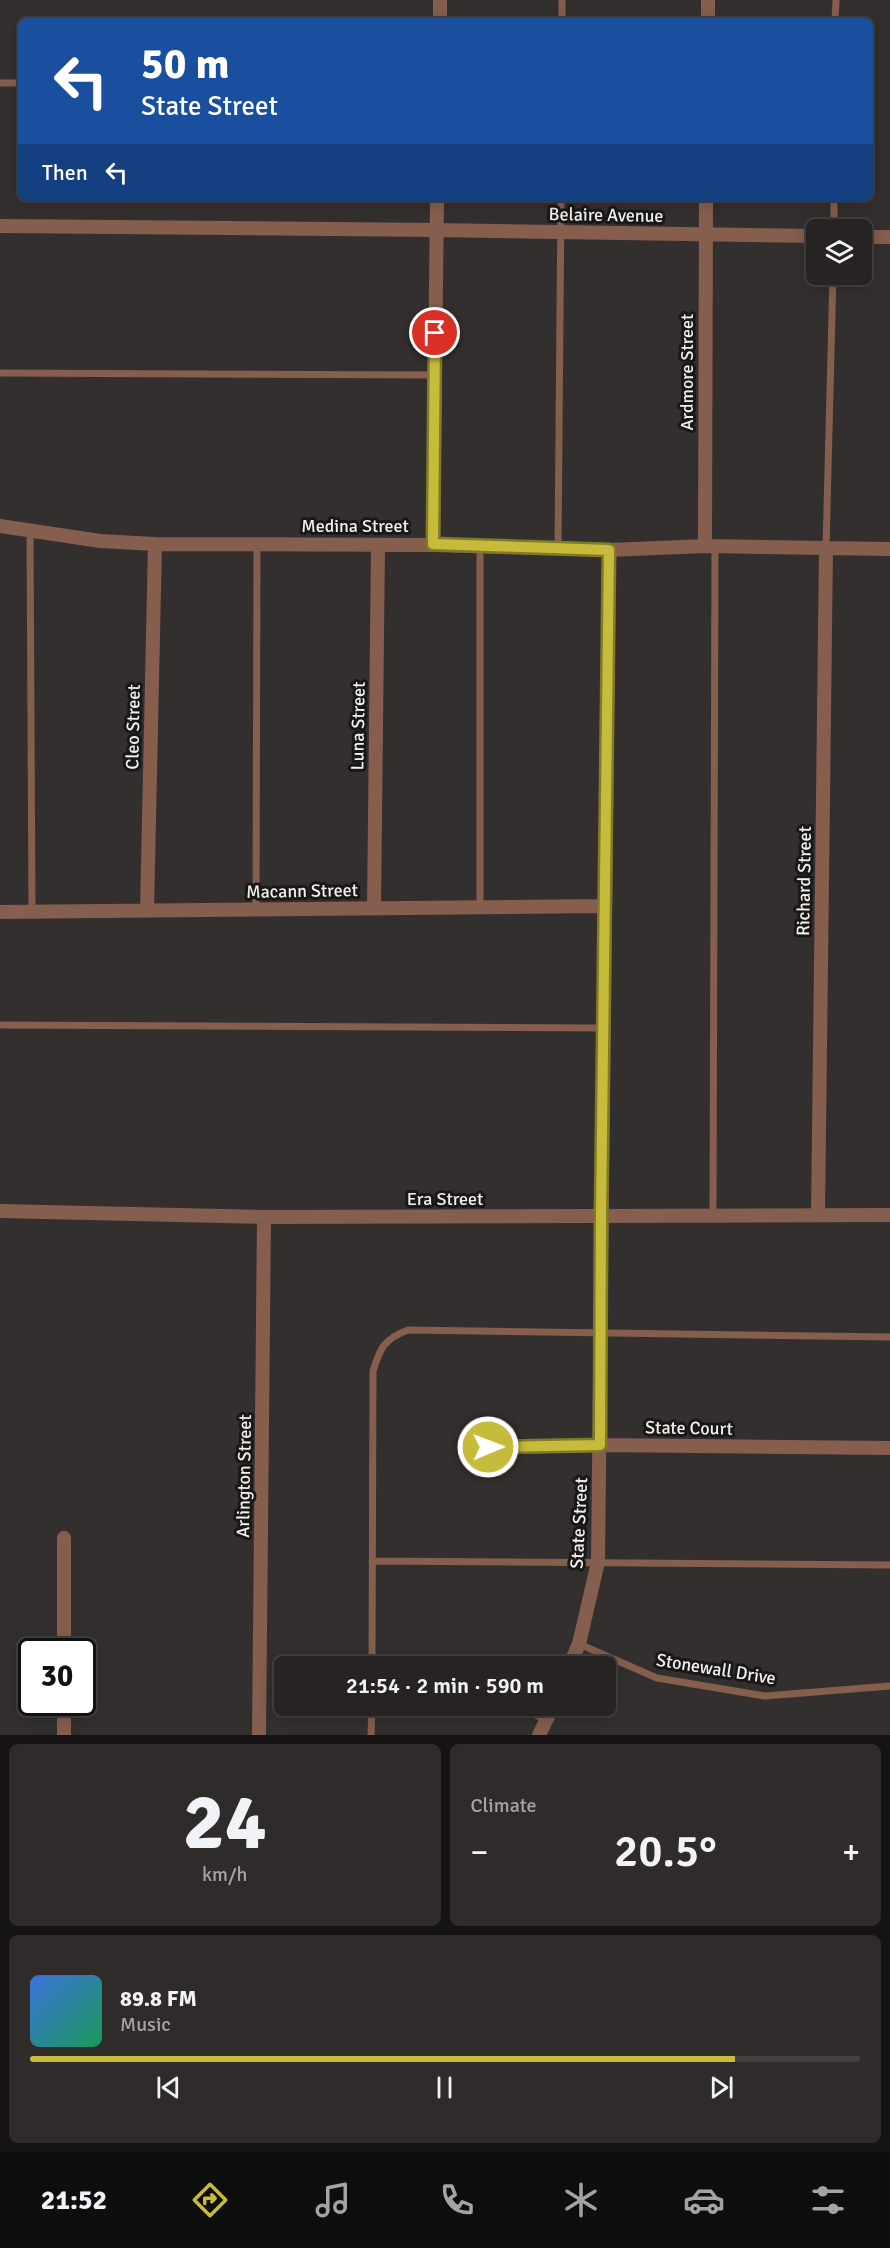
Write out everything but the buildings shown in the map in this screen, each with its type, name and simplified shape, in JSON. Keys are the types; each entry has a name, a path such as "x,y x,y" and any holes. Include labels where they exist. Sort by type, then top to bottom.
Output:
{"street":[{"path":"440,0 440,18"},
{"path":"708,0 708,18"},
{"path":"433,544 436,201"},
{"name":"Ardmore Street","path":"706,201 710,546"},
{"name":"Belaire Avenue","path":"0,226 806,236"},
{"path":"872,237 890,237"},
{"name":"Medina Street","path":"0,526 100,541 155,544 433,544 609,550 710,546 890,549"},
{"name":"Cleo Street","path":"147,911 155,544"},
{"name":"Luna Street","path":"374,908 378,544"},
{"name":"Richard Street","path":"818,1214 826,548"},
{"name":"State Street","path":"574,1656 579,1644 598,1562 609,550"},
{"name":"Macann Street","path":"0,912 604,906"},
{"name":"Era Street","path":"0,1211 264,1217 890,1215"},
{"name":"Arlington Street","path":"259,1735 264,1217"},
{"name":"State Court","path":"488,1447 600,1445 890,1448"},
{"path":"64,1538 64,1638"},
{"path":"64,1716 64,1735"},
{"path":"539,1735 548,1716"}],"lane":[{"path":"562,0 562,18"},
{"path":"836,0 836,18"},
{"path":"0,83 18,83"},
{"path":"558,549 561,201"},
{"path":"834,201 834,219"},
{"path":"826,548 833,285"},
{"path":"0,373 435,375"},
{"path":"30,531 32,912"},
{"path":"256,909 257,544"},
{"path":"480,546 480,907"},
{"path":"710,546 712,1217"},
{"path":"0,1025 603,1028"},
{"path":"372,1656 373,1371 380,1351 392,1336 408,1330 890,1337"},
{"path":"372,1561 890,1565"},
{"name":"Stonewall Drive","path":"579,1644 657,1678 765,1696 890,1686"},
{"path":"371,1735 372,1716"}],"route":[{"path":"435,333 433,544 609,550 600,1445 488,1447"}]}
